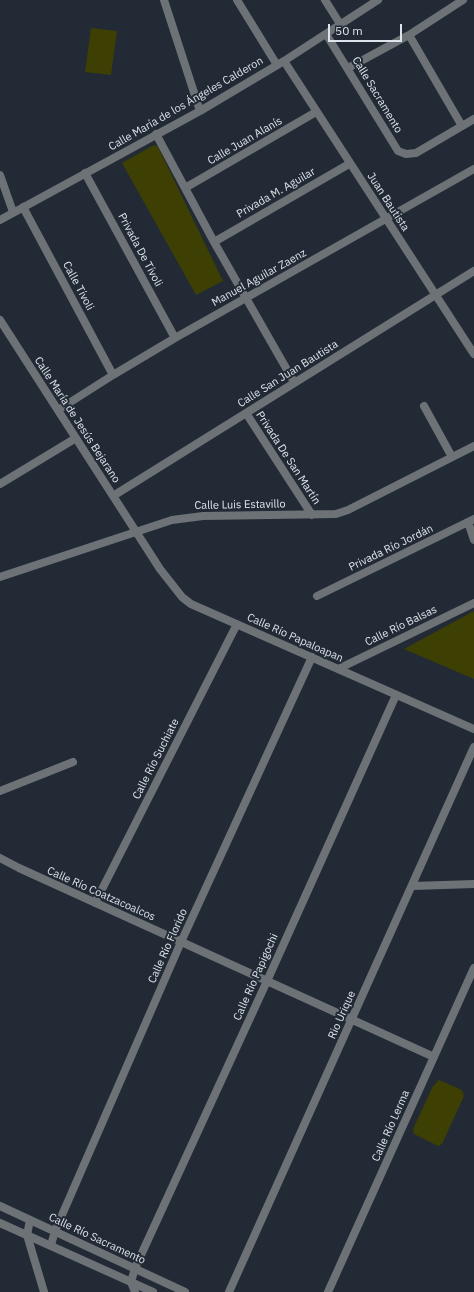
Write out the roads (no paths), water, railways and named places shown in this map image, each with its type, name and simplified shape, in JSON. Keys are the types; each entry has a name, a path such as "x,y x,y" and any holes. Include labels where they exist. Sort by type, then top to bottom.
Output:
{"street":[{"name":"Juan Bautista","path":"237,0 316,112 474,354"},
{"path":"325,0 340,24"},
{"name":"Calle María de los Ángeles Calderon","path":"0,220 200,111 280,63 378,0"},
{"path":"348,68 409,35 463,0"},
{"path":"164,1 200,111"},
{"name":"Calle Sacramento","path":"326,34 398,151 406,154 416,153 462,126"},
{"path":"409,35 462,126 474,120"},
{"name":"Calle Juan Alanís","path":"185,188 316,112"},
{"path":"156,134 214,242 294,382"},
{"name":"Privada M. Aguilar","path":"214,242 349,164"},
{"name":"Manuel Aguilar Zaenz","path":"58,410 175,338 474,169"},
{"name":"Privada De Tívoli","path":"85,173 175,338"},
{"path":"0,175 13,212"},
{"name":"Calle Tívoli","path":"23,207 113,375"},
{"name":"Calle San Juan Bautista","path":"113,496 474,271"},
{"name":"Calle María de Jesús Bejarano","path":"0,320 136,532"},
{"path":"424,406 452,457"},
{"name":"Privada De San Martín","path":"246,413 312,515"},
{"path":"0,484 76,438"},
{"name":"Calle Luis Estavillo","path":"0,577 172,520 203,516 336,514 343,512 474,446"},
{"path":"471,521 474,540"},
{"name":"Privada Río Jordán","path":"317,596 471,521"},
{"name":"Calle Río Papaloapan","path":"136,532 160,569 182,597 191,604 474,730"},
{"name":"Calle Río Balsas","path":"338,669 474,603"},
{"name":"Calle Río Suchiate","path":"95,903 237,624"},
{"name":"Calle Río Florido","path":"50,1245 181,942 312,657"},
{"name":"Calle Río Papigochi","path":"131,1282 135,1268 396,695"},
{"name":"Rio Urique","path":"229,1292 413,886 474,747"},
{"path":"0,791 73,762"},
{"name":"Calle Río Coatzacoalcos","path":"0,858 95,903 434,1057"},
{"path":"413,886 474,884"},
{"name":"Calle Río Lerma","path":"328,1292 474,968"},
{"name":"Calle Río Sacramento","path":"0,1206 185,1292"},
{"path":"30,1220 27,1235 44,1292"},
{"path":"0,1223 153,1292"},
{"path":"131,1282 134,1292"}]}
